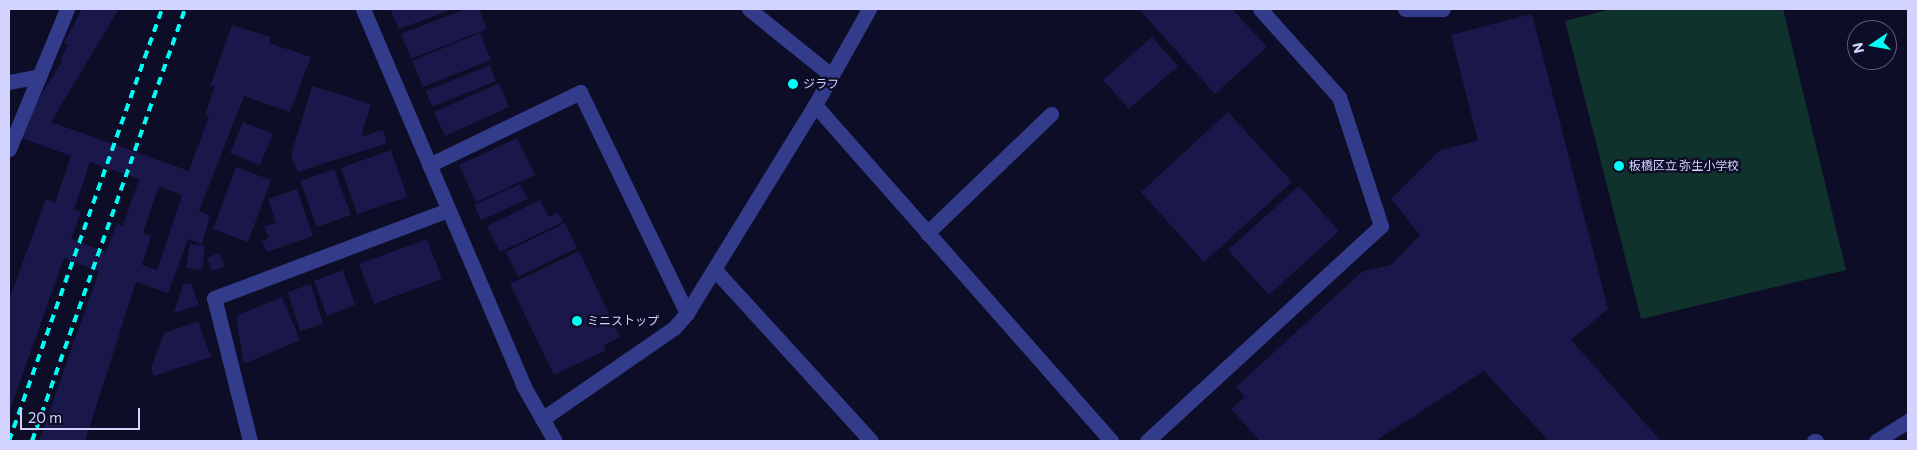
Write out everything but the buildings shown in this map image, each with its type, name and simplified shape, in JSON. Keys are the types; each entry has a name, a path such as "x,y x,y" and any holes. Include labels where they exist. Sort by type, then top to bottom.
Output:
{"street":[{"path":"9,149 67,9"},
{"path":"363,9 523,385 555,441"},
{"path":"749,9 831,75"},
{"path":"542,419 674,328 687,313 815,105 869,9"},
{"path":"1147,441 1381,226 1339,97 1260,9"},
{"path":"1405,9 1443,9"},
{"path":"9,82 39,76"},
{"path":"429,165 580,92 687,313"},
{"path":"815,105 1111,441"},
{"path":"927,233 1051,114"},
{"path":"250,441 214,298 448,210"},
{"path":"715,270 871,441"},
{"path":"1876,441 1908,421"}],"green space":[{"path":"1611,9 1783,9 1846,270 1641,319 1565,21"}],"railway":[{"path":"9,441 162,9"},
{"path":"32,441 185,9"}],"place":[{"name":"ジラフ","path":"793,84"},
{"name":"板橋区立 弥生小学校","path":"1619,166"},
{"name":"ミニストップ","path":"577,321"}]}
